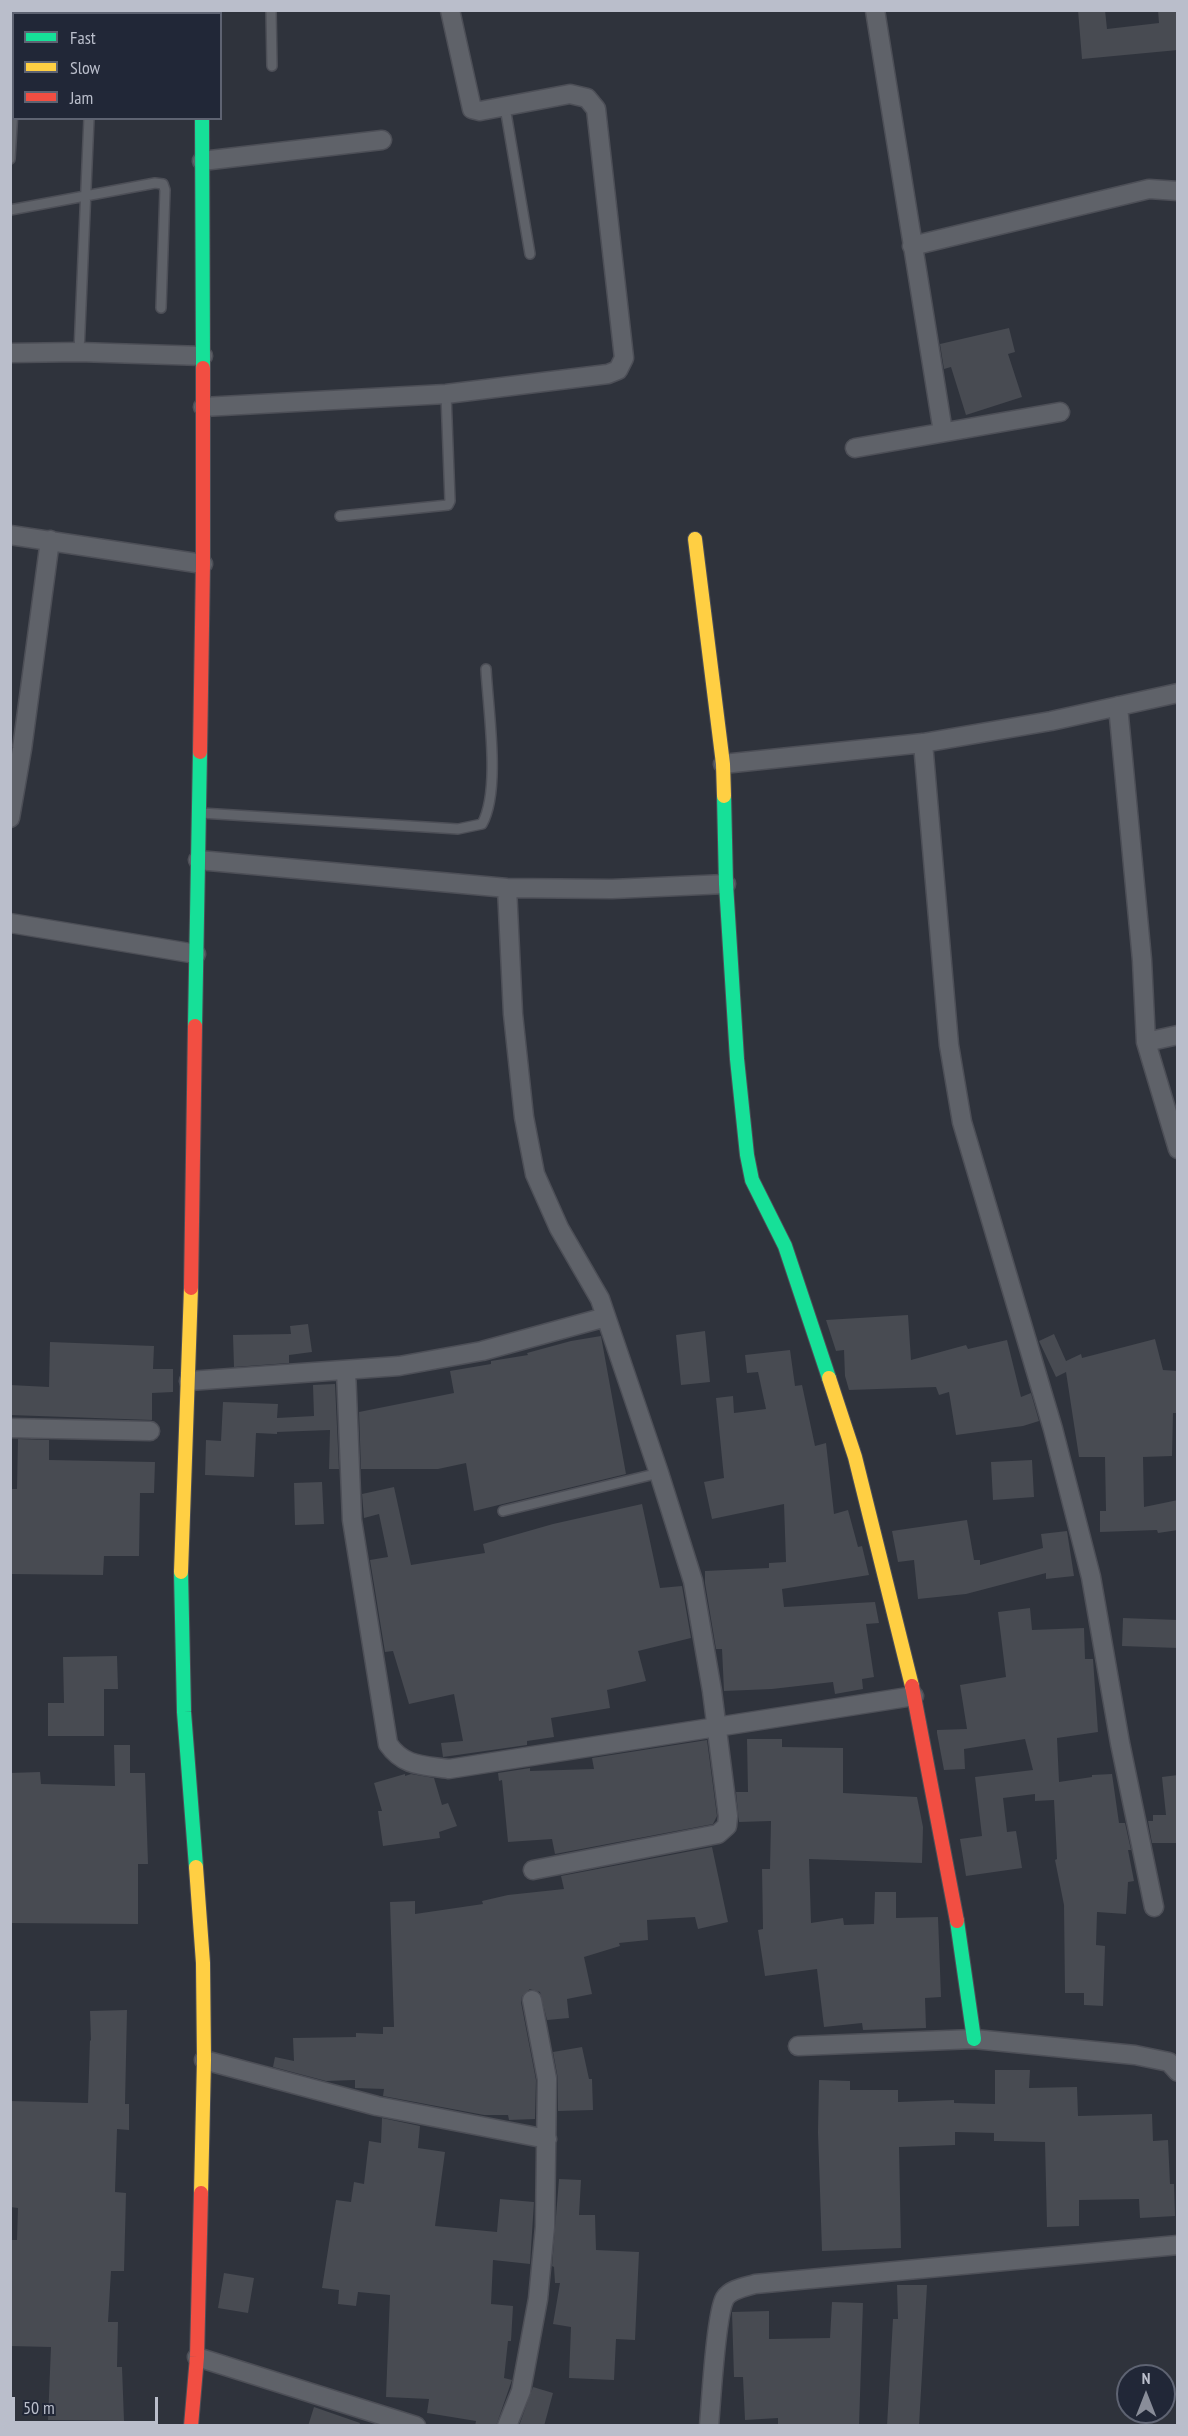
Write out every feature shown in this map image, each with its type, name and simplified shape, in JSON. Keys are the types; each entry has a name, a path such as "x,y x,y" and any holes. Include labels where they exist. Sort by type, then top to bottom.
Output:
{"street":[{"path":"203,407 446,394 608,374 618,370 624,358 596,109 587,98 570,94 480,111 472,109 450,10"},
{"path":"875,10 943,432"},
{"path":"191,2426 197,2357 204,2060 202,1963 184,1712 181,1565 189,1382 203,564 202,120"},
{"path":"202,161 382,140"},
{"path":"912,246 1149,189 1178,191"},
{"path":"10,353 79,352 203,356"},
{"path":"855,448 1060,412"},
{"path":"10,535 203,564"},
{"path":"695,539 723,764 726,884 737,1059 747,1155 752,1180 785,1246 855,1457 914,1696 959,1933 974,2038"},
{"path":"10,818 22,748 50,540"},
{"path":"723,764 923,743 1051,721 1178,693"},
{"path":"1118,706 1142,960 1146,1042 1178,1149"},
{"path":"923,743 949,1045 962,1122 1053,1430 1091,1577 1120,1743 1154,1907"},
{"path":"198,860 507,888 612,890 726,884"},
{"path":"507,888 513,1014 524,1117 535,1174 558,1228 600,1299 693,1581 712,1691 728,1816 727,1826 718,1834 533,1870"},
{"path":"10,922 196,954"},
{"path":"1146,1042 1178,1035"},
{"path":"189,1382 399,1366 482,1351 606,1317"},
{"path":"346,1370 352,1520 388,1744 396,1755 409,1763 449,1769 914,1696"},
{"path":"10,1428 150,1431"},
{"path":"507,2426 521,2391 538,2299 545,2227 547,2079 532,2000"},
{"path":"798,2046 974,2038 1136,2055 1169,2062 1178,2072"},
{"path":"204,2060 377,2106 547,2139"},
{"path":"709,2426 720,2318 726,2298 737,2289 755,2284 1178,2244"},
{"path":"197,2357 416,2426"}],"lane":[{"path":"271,10 272,66"},
{"path":"505,106 530,254"},
{"path":"10,159 12,120"},
{"path":"79,352 89,120"},
{"path":"10,210 155,183 163,184 165,190 161,308"},
{"path":"340,516 448,505 450,501 446,394"},
{"path":"199,813 458,829 482,824 488,812 492,789 486,669"},
{"path":"503,1511 659,1473"}],"building":[{"path":"1078,10 1105,10 1107,29 1159,23 1158,10 1178,10 1178,50 1082,59"},
{"path":"1009,328 1015,352 1008,354 1022,397 966,415 951,367 944,369 940,344"},
{"path":"908,1315 911,1360 966,1345 968,1349 1007,1340 1021,1397 1031,1393 1039,1421 1023,1426 956,1435 949,1392 939,1395 936,1387 849,1390 845,1376 844,1350 836,1351 826,1320"},
{"path":"308,1324 312,1352 289,1355 289,1363 234,1367 233,1335 291,1334 290,1326"},
{"path":"705,1331 710,1382 681,1385 676,1335"},
{"path":"1054,1334 1066,1361 1081,1354 1082,1358 1155,1339 1163,1370 1178,1371 1178,1413 1173,1413 1172,1456 1143,1457 1144,1507 1178,1500 1178,1530 1158,1533 1157,1530 1100,1532 1100,1511 1106,1511 1105,1457 1079,1457 1066,1372 1056,1377 1039,1341"},
{"path":"601,1336 626,1474 474,1511 466,1463 438,1469 361,1469 359,1412 454,1393 450,1371 491,1364 491,1361 528,1355 527,1353 571,1341"},
{"path":"50,1342 154,1346 153,1369 173,1369 173,1392 152,1393 152,1420 10,1415 10,1385 49,1387"},
{"path":"790,1350 795,1386 802,1385 815,1446 826,1443 834,1514 848,1510 858,1547 862,1546 869,1575 782,1589 784,1607 875,1602 879,1623 866,1624 874,1677 862,1679 863,1689 835,1694 833,1682 772,1689 724,1691 722,1649 716,1649 705,1571 769,1568 769,1563 786,1562 784,1504 712,1519 704,1482 724,1478 716,1398 733,1396 734,1413 766,1409 758,1372 747,1373 745,1355"},
{"path":"335,1384 339,1469 329,1469 330,1430 277,1432 277,1434 256,1433 254,1477 205,1475 206,1440 221,1441 223,1402 278,1404 277,1418 314,1416 313,1385"},
{"path":"18,1439 49,1440 49,1460 155,1462 154,1493 140,1493 139,1556 104,1556 103,1575 10,1574 10,1489 17,1489"},
{"path":"1032,1460 1034,1497 993,1500 991,1462"},
{"path":"322,1482 324,1524 295,1525 294,1483"},
{"path":"394,1487 411,1565 485,1553 483,1544 553,1524 642,1504 660,1588 682,1586 691,1638 638,1651 646,1681 607,1690 610,1708 551,1718 554,1737 527,1741 527,1745 443,1757 441,1743 463,1741 454,1694 409,1704 393,1651 385,1652 370,1560 388,1557 379,1514 364,1518 362,1494"},
{"path":"967,1520 974,1560 980,1560 980,1565 1043,1548 1041,1534 1067,1531 1074,1576 1046,1579 1046,1573 966,1594 918,1599 914,1560 898,1562 892,1531"},
{"path":"1030,1608 1032,1630 1084,1628 1085,1659 1093,1659 1098,1732 1057,1738 1059,1782 1092,1777 1092,1775 1112,1774 1119,1823 1125,1823 1131,1850 1128,1850 1134,1881 1128,1882 1126,1914 1097,1912 1096,1945 1105,1946 1103,2006 1084,2005 1084,1993 1065,1993 1064,1905 1055,1860 1057,1859 1054,1800 1035,1801 1035,1794 1003,1798 1007,1832 1016,1831 1022,1868 966,1876 960,1839 982,1836 975,1777 1033,1770 1025,1739 964,1749 965,1769 944,1770 937,1733 937,1730 967,1729 960,1685 1006,1677 998,1612"},
{"path":"1123,1618 1178,1620 1178,1648 1122,1646"},
{"path":"117,1656 118,1689 104,1689 104,1736 48,1736 48,1703 64,1703 63,1657"},
{"path":"747,1739 782,1739 782,1747 843,1748 843,1793 917,1797 923,1827 922,1863 809,1859 811,1923 843,1918 844,1925 874,1924 875,1892 896,1892 896,1918 938,1917 941,1997 925,1998 926,2028 863,2030 862,2023 824,2027 817,1969 765,1976 758,1930 763,1929 762,1869 770,1869 771,1821 739,1822 736,1792 748,1792"},
{"path":"707,1740 717,1816 713,1824 555,1854 552,1839 508,1842 502,1780 499,1781 498,1773 530,1768 530,1771 594,1769 592,1758"},
{"path":"114,1745 130,1745 130,1773 145,1773 148,1864 138,1864 138,1924 10,1923 10,1773 40,1772 41,1784 115,1786"},
{"path":"405,1774 405,1776 411,1774 434,1778 442,1805 448,1803 457,1826 439,1832 440,1838 383,1846 378,1811 382,1811 374,1783"},
{"path":"1178,1775 1178,1843 1152,1843 1148,1821 1153,1821 1153,1815 1166,1815 1162,1777"},
{"path":"712,1847 728,1922 698,1929 695,1917 647,1920 648,1940 619,1943 620,1946 584,1957 592,1994 567,1999 569,2018 547,2020 540,1992 530,1989 522,1996 521,2002 536,2080 535,2119 509,2120 508,2115 484,2115 383,2096 384,2089 355,2088 355,2080 326,2081 273,2067 275,2057 294,2061 293,2038 356,2037 356,2033 383,2034 383,2027 394,2027 390,1902 415,1901 415,1914 483,1904 482,1901 508,1895 564,1889 561,1876"},
{"path":"127,2010 125,2104 129,2104 129,2130 117,2129 115,2192 126,2193 124,2271 111,2271 108,2322 118,2322 117,2367 122,2367 124,2421 48,2420 51,2347 10,2346 10,2240 17,2240 18,2208 10,2207 10,2101 88,2103 90,2011"},
{"path":"582,2047 589,2079 592,2079 593,2110 558,2111 558,2079 553,2052"},
{"path":"995,2070 1030,2070 1029,2088 1077,2087 1078,2116 1152,2114 1153,2141 1168,2140 1170,2184 1174,2184 1175,2216 1140,2218 1139,2199 1079,2200 1079,2226 1047,2227 1045,2142 994,2141 994,2133 955,2132 955,2145 899,2147 901,2248 822,2251 818,2132 819,2080 850,2081 850,2090 898,2090 898,2102 954,2100 954,2103 995,2104"},
{"path":"382,2118 420,2126 418,2148 445,2152 435,2226 497,2232 500,2199 534,2202 530,2264 493,2260 491,2304 513,2306 511,2341 508,2341 504,2378 512,2380 496,2426 475,2426 476,2421 427,2413 429,2399 386,2397 390,2295 358,2292 356,2306 338,2304 339,2290 322,2288 336,2200 351,2202 354,2182 364,2184 369,2141 381,2143"},
{"path":"559,2179 581,2180 579,2215 595,2215 596,2250 639,2252 635,2340 616,2339 614,2380 569,2378 571,2327 553,2324 560,2283 555,2283 552,2266"},
{"path":"224,2273 254,2278 248,2313 218,2308"},
{"path":"897,2285 927,2285 919,2426 887,2426 893,2319 898,2319"},
{"path":"832,2302 863,2303 859,2426 778,2426 778,2418 745,2420 743,2377 734,2377 732,2312 769,2311 769,2339 830,2338"},
{"path":"533,2387 553,2393 544,2426 519,2426"},
{"path":"314,2407 360,2423 359,2426 308,2426"}],"traffic: fast":[{"path":"202,120 203,368"},
{"path":"195,1026 200,752"},
{"path":"724,796 726,884 737,1059 747,1155 752,1180 785,1246 829,1378"},
{"path":"181,1572 184,1712 196,1867"},
{"path":"957,1921 974,2039"}],"traffic: slow":[{"path":"695,539 723,764 724,796"},
{"path":"181,1572 191,1288"},
{"path":"829,1378 855,1457 912,1686"},
{"path":"196,1867 203,1963 204,2060 201,2193"}],"traffic: jam":[{"path":"200,752 203,368"},
{"path":"191,1288 195,1026"},
{"path":"912,1686 957,1921"},
{"path":"191,2426 197,2357 201,2193"}]}
